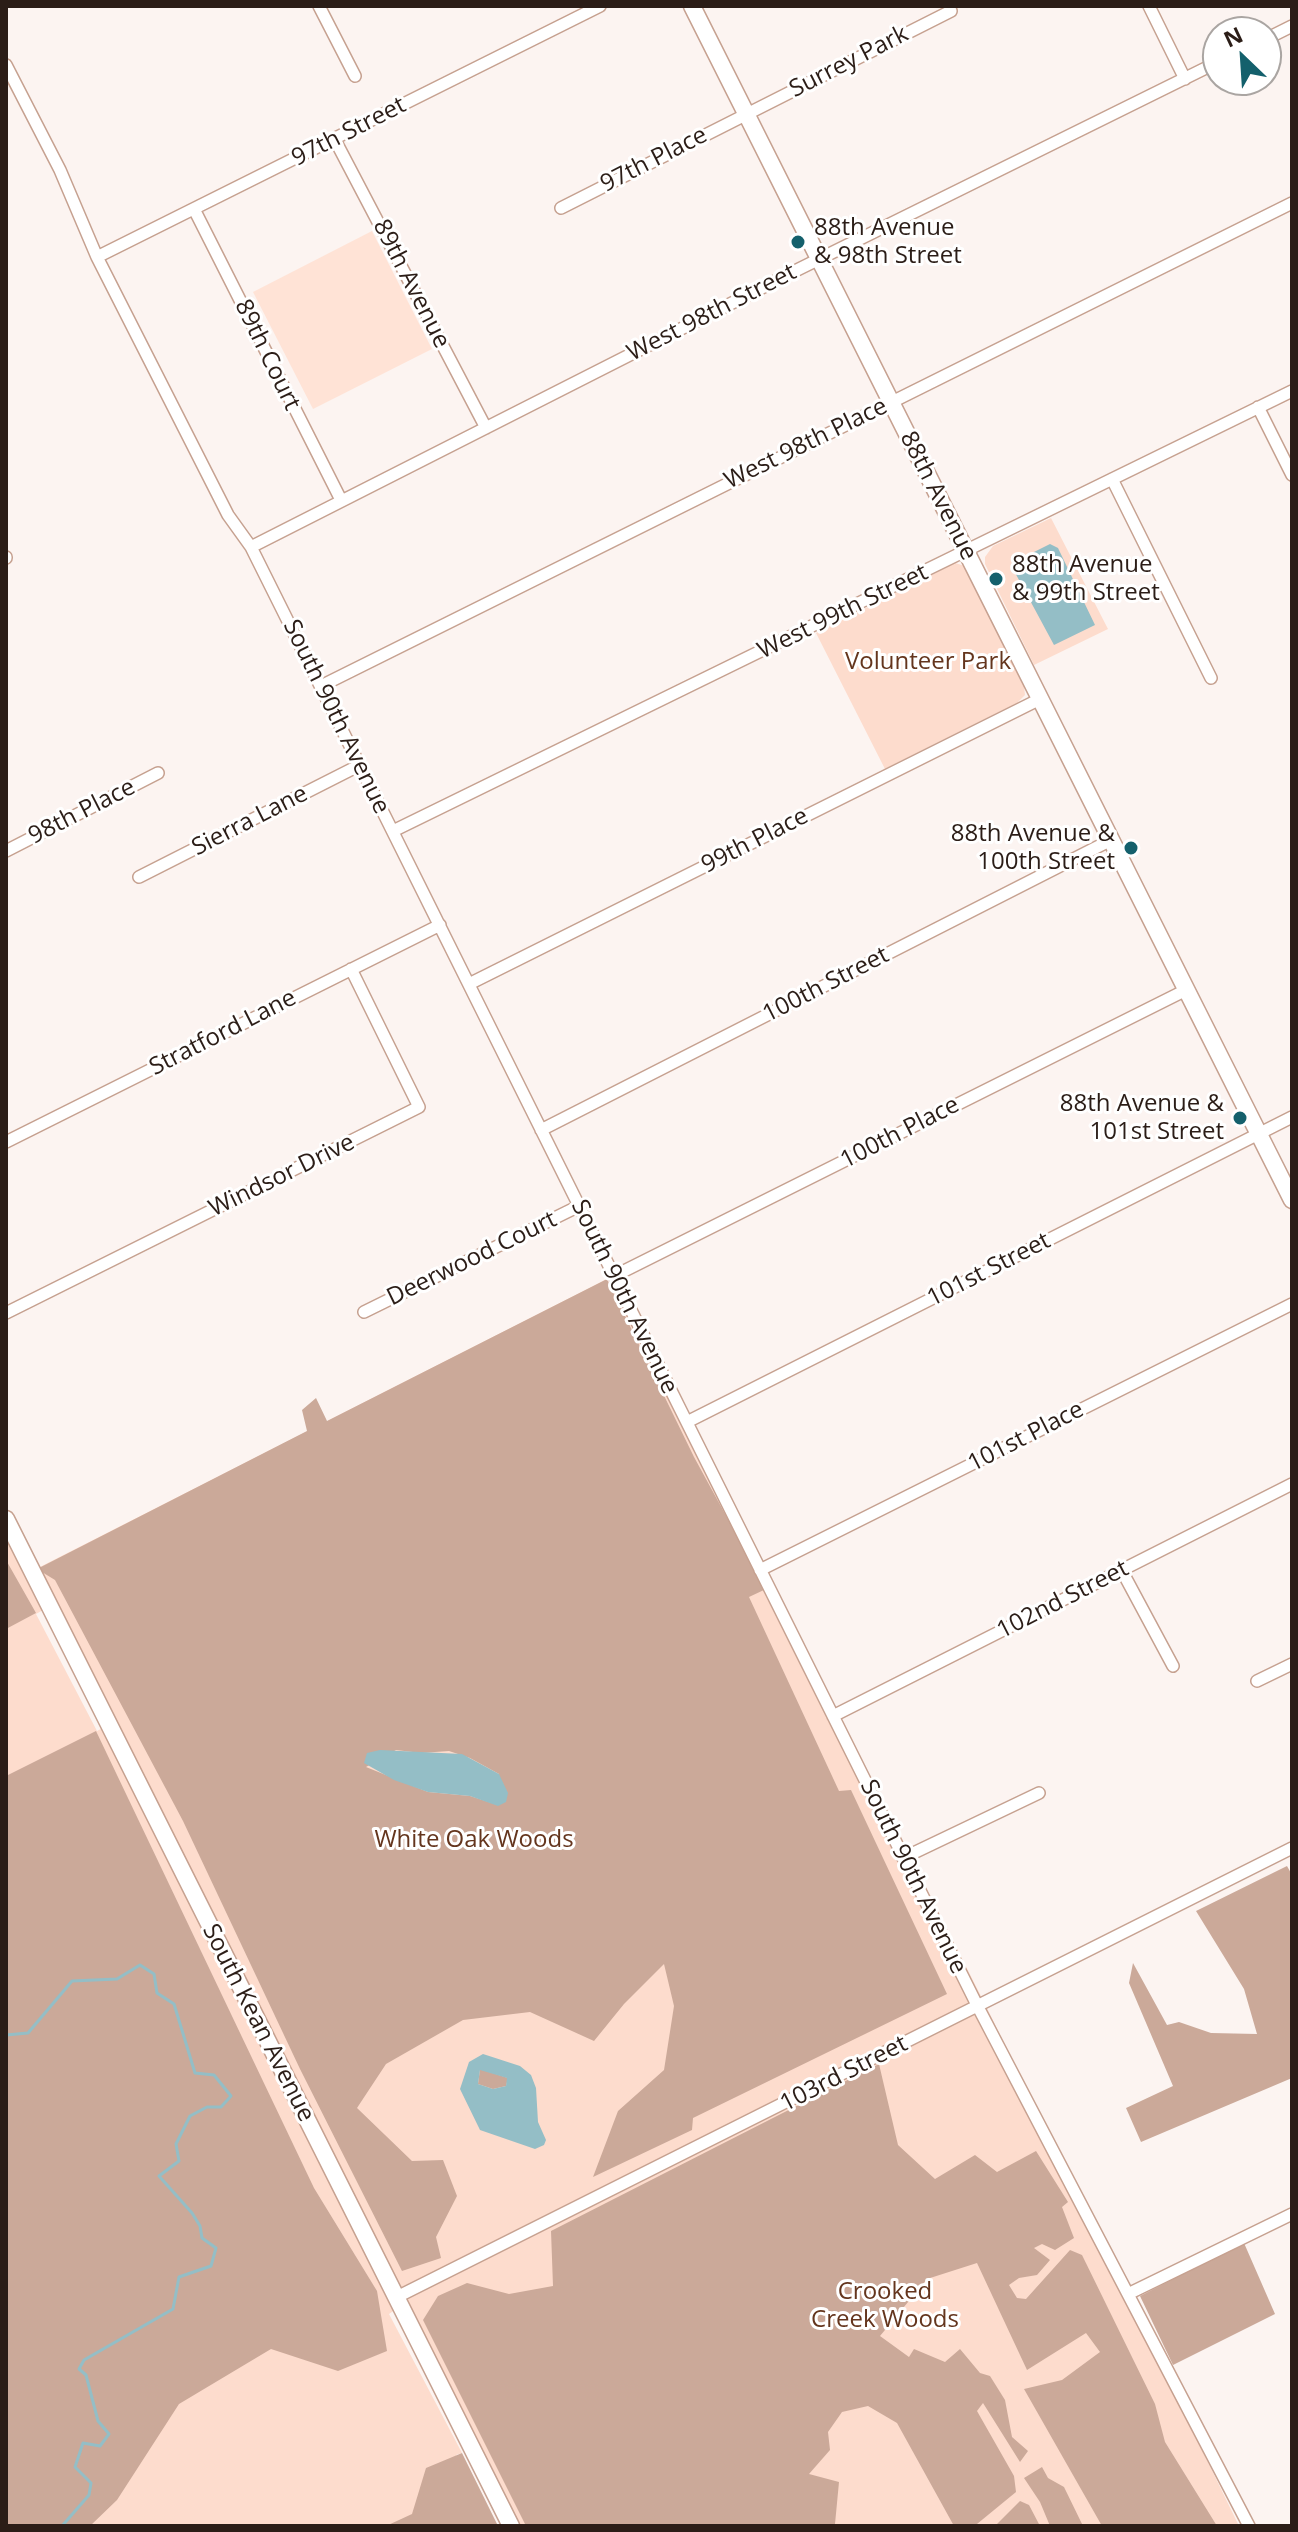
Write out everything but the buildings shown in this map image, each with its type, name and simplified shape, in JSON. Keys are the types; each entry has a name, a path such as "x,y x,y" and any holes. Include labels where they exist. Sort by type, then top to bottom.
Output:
{"street":[{"path":"319,6 355,76"},
{"name":"97th Street","path":"97,257 600,6"},
{"name":"88th Avenue","path":"692,6 1292,1200"},
{"path":"1149,6 1185,79"},
{"name":"Surrey Park","path":"746,113 951,11"},
{"name":"South 90th Avenue","path":"6,65 60,170 97,257 228,515 251,547 321,686 978,2007 1249,2526"},
{"name":"West 98th Street","path":"251,547 820,259 1202,70"},
{"name":"97th Place","path":"561,208 746,113"},
{"name":"89th Avenue","path":"335,140 486,428"},
{"name":"West 98th Place","path":"321,686 1292,203"},
{"name":"89th Court","path":"194,209 341,500"},
{"name":"West 99th Street","path":"393,831 1292,391"},
{"path":"1258,407 1292,475"},
{"path":"1112,479 1211,678"},
{"name":"99th Place","path":"469,984 1040,699"},
{"name":"Sierra Lane","path":"139,877 360,765"},
{"name":"98th Place","path":"6,851 158,773"},
{"name":"100th Street","path":"541,1130 1111,840"},
{"name":"Stratford Lane","path":"6,1142 440,925"},
{"name":"Windsor Drive","path":"7,1311 419,1107 351,969"},
{"name":"100th Place","path":"614,1276 1186,990"},
{"name":"101st Street","path":"687,1422 1292,1117"},
{"name":"Deerwood Court","path":"364,1312 579,1206"},
{"name":"101st Place","path":"760,1570 1292,1304"},
{"name":"102nd Street","path":"833,1716 1292,1484"},
{"name":"South Kean Avenue","path":"6,1519 511,2526"},
{"path":"1122,1571 1173,1666"},
{"path":"1257,1681 1292,1664"},
{"path":"903,1858 1039,1793"},
{"name":"103rd Street","path":"395,2298 1292,1848"},
{"path":"1128,2294 1292,2214"}],"shaded area":[{"path":"372,231 432,349 313,409 253,292"}],"green space":[{"path":"1051,518 1108,629 1034,665 985,564 985,557 993,546"},
{"name":"Volunteer Park","path":"955,563 965,566 1023,678 1025,695 1017,703 885,769 816,633"},
{"name":"White Oak Woods","path":"607,1279 635,1326 699,1460 731,1503 986,2006 1239,2526 510,2526 399,2307 389,2314 462,2453 456,2455 491,2526 6,2526 6,1526 30,1572","holes":["50,1606 108,1725 97,1731 36,1614"]},
{"name":"White Oak Woods","path":"607,1279 694,1457 766,1589 749,1597 839,1791 851,1790 947,1994 693,2118 692,2130 593,2177 618,2111 664,2070 674,2006 664,1964 624,2004 594,2041 530,2012 463,2020 386,2064 357,2108 412,2161 443,2160 457,2196 436,2237 441,2258 402,2271 300,2069 183,1821 55,1580 37,1569 307,1431 302,1410 316,1398 327,1421","holes":["396,1750 421,1753 449,1751 470,1758 499,1774 498,1805 470,1796 428,1792 366,1767"]},
{"path":"6,1560 36,1613 6,1629"},
{"path":"96,1731 314,2188 377,2291 387,2351 338,2371 271,2349 179,2404 117,2500 90,2526 6,2526 6,1776"},
{"path":"1287,1866 1292,1875 1292,2078 1141,2142 1126,2108 1173,2086 1129,1983 1133,1963 1167,2025 1179,2022 1211,2033 1257,2034 1244,1989 1196,1911"},
{"name":"Crooked Creek Woods","path":"879,2064 898,2145 935,2179 975,2155 997,2172 1036,2151 1068,2202 1062,2207 1074,2238 1055,2250 1042,2244 1034,2248 1050,2260 1037,2275 1019,2278 1009,2285 1017,2298 1026,2299 1070,2250 1082,2255 1155,2404 1165,2442 1217,2526 1102,2526 1024,2389 1062,2380 1100,2352 1086,2333 1027,2370 977,2263 927,2279 880,2336 909,2357 914,2349 945,2362 960,2349 980,2373 990,2376 1005,2400 1012,2437 1028,2451 1020,2462 983,2403 977,2411 1014,2476 1016,2492 977,2524 954,2526 897,2423 868,2406 842,2412 828,2432 830,2450 809,2474 839,2482 835,2524 831,2526 526,2526 423,2320 438,2296 467,2283 509,2294 553,2286 551,2231"},
{"path":"480,2069 508,2078 506,2086 493,2089 478,2084"},
{"path":"1244,2243 1275,2314 1173,2365 1140,2296"},
{"path":"462,2453 498,2526 386,2526 412,2514 426,2468"},
{"path":"1042,2467 1048,2478 1064,2487 1083,2526 1050,2526 1040,2502 1024,2478"},
{"path":"1020,2501 1029,2505 1040,2526 995,2526"}],"water":[{"path":"1050,544 1058,548 1095,625 1054,645 1012,567 1016,561"},
{"path":"380,1750 462,1754 499,1774 508,1793 506,1802 498,1806 470,1796 428,1792 394,1780 364,1763 367,1753"},
{"path":"483,2054 520,2066 531,2075 536,2088 538,2122 546,2140 544,2145 535,2149 480,2130 460,2089 469,2062","holes":["480,2070 507,2078 506,2086 493,2089 478,2084"]}],"waterway":[{"path":"6,2035 28,2033 72,1981 117,1979 140,1965 154,1974 157,1993 174,2004 195,2073 214,2075 231,2096 221,2107 207,2107 190,2116 176,2144 179,2161 159,2176 192,2213 200,2226 202,2238 216,2248 211,2266 179,2277 173,2309 84,2360 79,2369 86,2375 98,2421 109,2434 100,2446 83,2443 75,2467 91,2483 89,2495 62,2526"}],"place":[{"name":"88th Avenue & 98th Street","path":"798,242"},
{"name":"88th Avenue & 99th Street","path":"996,579"},
{"name":"88th Avenue & 100th Street","path":"1131,848"},
{"name":"88th Avenue & 101st Street","path":"1240,1118"}]}
